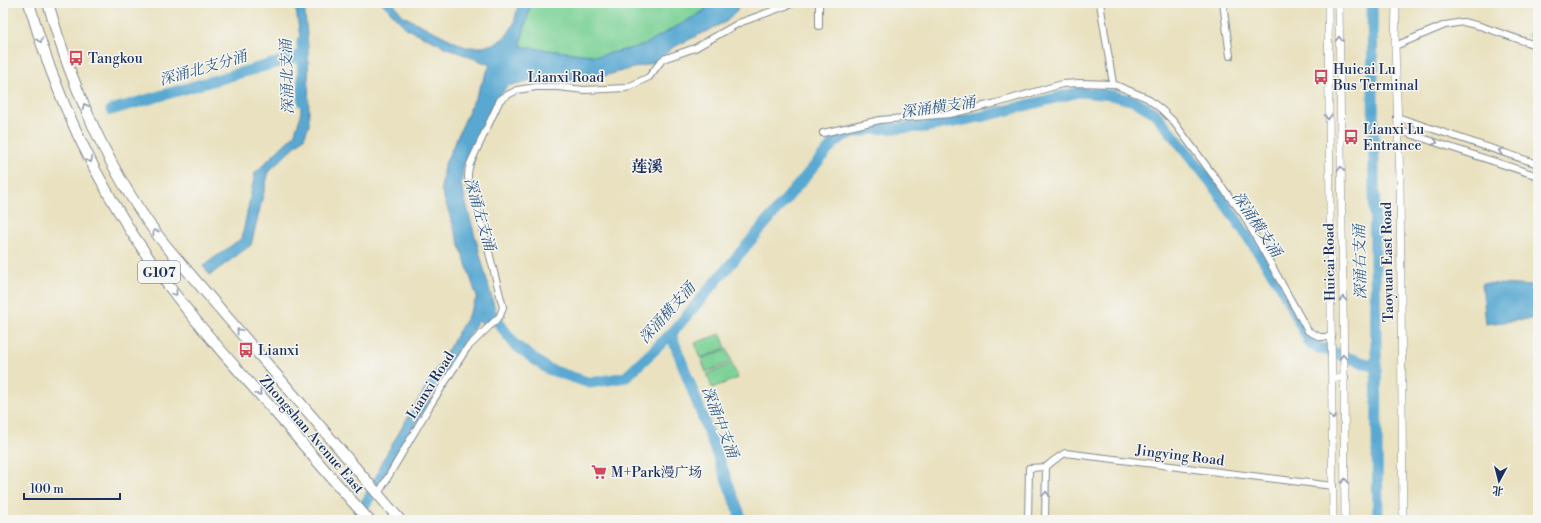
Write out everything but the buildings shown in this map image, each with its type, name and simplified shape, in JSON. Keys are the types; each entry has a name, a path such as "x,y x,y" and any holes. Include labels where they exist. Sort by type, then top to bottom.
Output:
{"highway":[{"name":"Zhongshan Avenue East","path":"29,3 51,71 77,133 110,195 149,258 208,334 368,520"},
{"name":"Zhongshan Avenue East","path":"48,3 83,103 116,170 148,222 171,253 376,492"},
{"name":"G107","path":"376,492 400,520"}],"street":[{"name":"Lianxi Road","path":"376,492 468,348 500,316 503,308 474,194 468,183 467,172 500,100 517,90 536,87 558,87 584,90 626,88 649,77 662,60 695,48 740,23 794,3"},
{"path":"819,3 819,26"},
{"path":"1100,3 1113,84"},
{"path":"1223,3 1230,56"},
{"name":"Huicai Road","path":"1328,3 1334,520"},
{"name":"Huicai Road","path":"1338,3 1345,520"},
{"name":"Taoyuan East Road","path":"1396,3 1395,46 1400,179 1403,520"},
{"path":"1395,46 1445,25 1463,22 1480,26 1538,46"},
{"path":"824,132 880,120 950,114 997,104 1062,84 1113,84 1147,98 1173,121 1243,214 1308,331 1320,337 1332,340"},
{"path":"1397,117 1538,164"},
{"path":"1398,130 1538,176"},
{"path":"1333,378 1344,378"},
{"path":"1333,396 1344,396"},
{"name":"Jingying Road","path":"1046,468 1065,453 1333,486"},
{"path":"1028,520 1028,468 1046,468 1045,520"}],"green space":[{"path":"531,3 708,3 704,11 644,45 599,56 522,47 521,42"},
{"path":"1537,11 1538,12 1538,40 1527,36"},
{"path":"721,334 726,348 701,358 695,343"},
{"path":"727,349 732,362 706,372 701,359"},
{"path":"732,364 738,378 712,388 707,374"}],"water":[{"path":"295,3 304,3 308,46 309,125 304,138 269,171 251,245 210,275 203,266 242,238 255,173 294,135 300,118 305,70"},
{"path":"382,3 393,3 403,16 465,47 482,47 497,43 508,34 514,23 519,3 531,3 521,41 522,47 599,56 644,45 704,11 708,3 738,3 737,11 727,21 672,48 656,62 581,82 532,80 507,86 496,101 463,167 461,185 496,313 484,325 478,321 385,476 378,468 469,314 477,297 441,189 444,166 490,65 445,47 406,28"},
{"path":"1482,283 1533,286 1538,307 1538,318 1486,324"}],"waterway":[{"name":"深涌右支涌","path":"1372,3 1378,520"},
{"name":"深涌北支涌","path":"302,41 303,102"},
{"name":"深涌北支分涌","path":"111,110 303,55"},
{"name":"深涌横支涌","path":"485,304 515,345 548,369 590,383 626,377 671,334 834,143 845,135 873,129 926,127 985,116 1079,92 1111,95 1134,101 1155,113 1210,181 1281,286 1311,345 1376,367"},
{"name":"深涌中支涌","path":"671,334 742,520"},
{"name":"深涌左支涌","path":"356,520 391,460"}],"place":[{"name":"Tangkou","path":"76,58"},
{"name":"Huicai Lu Bus Terminal","path":"1321,77"},
{"name":"Lianxi Lu Entrance","path":"1351,137"},
{"name":"Lianxi","path":"246,350"},
{"name":"M+Park漫广场","path":"599,472"}],"district":[{"name":"莲溪","path":"647,166"}]}
